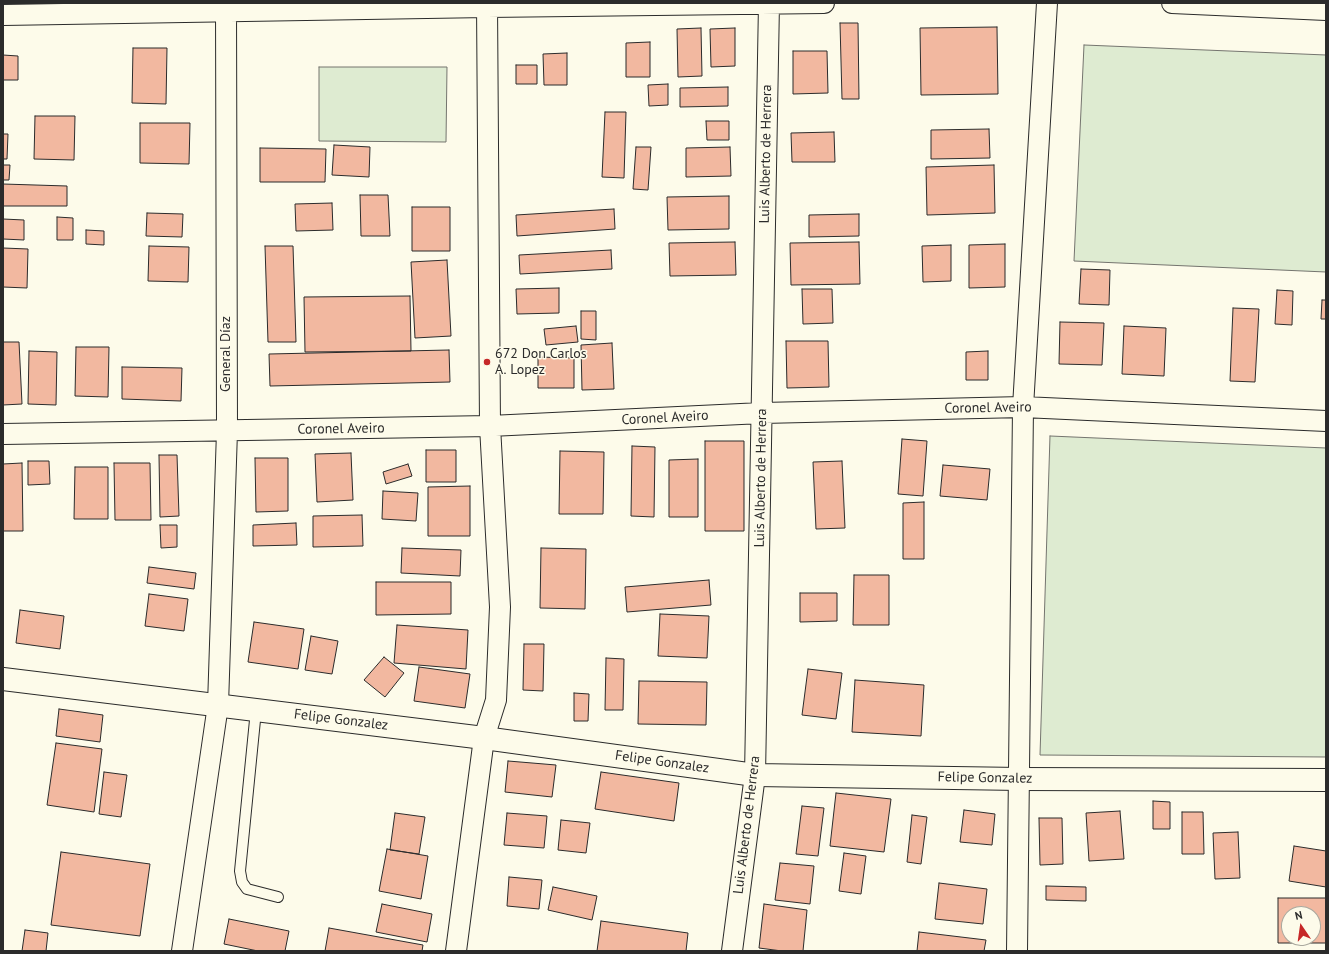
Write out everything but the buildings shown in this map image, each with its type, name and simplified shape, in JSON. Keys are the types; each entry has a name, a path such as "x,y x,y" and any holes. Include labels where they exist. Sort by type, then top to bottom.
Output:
{"street":[{"path":"3,16 226,8 824,3"},
{"path":"1017,951 1023,407 1047,3"},
{"path":"1172,3 1326,10"},
{"name":"Luis Alberto de Herrera","path":"732,951 755,775 769,4"},
{"path":"456,951 484,738 496,700 500,607 490,426 487,5"},
{"name":"General Díaz","path":"182,951 218,705 226,431 226,8"},
{"name":"Coronel Aveiro","path":"3,434 490,426 762,413 1023,407 1326,421"},
{"name":"Felipe Gonzalez","path":"3,679 484,738 755,775 1020,779 1326,780"}],"lane":[{"path":"256,710 240,871 242,882 247,889 278,897"}],"green space":[{"path":"1084,45 1326,55 1326,272 1074,261"},
{"path":"319,67 447,67 446,142 319,141"},
{"path":"1050,436 1326,448 1326,757 1040,755"}],"place":[{"name":"672 Don Carlos A. Lopez","path":"487,362"}]}
